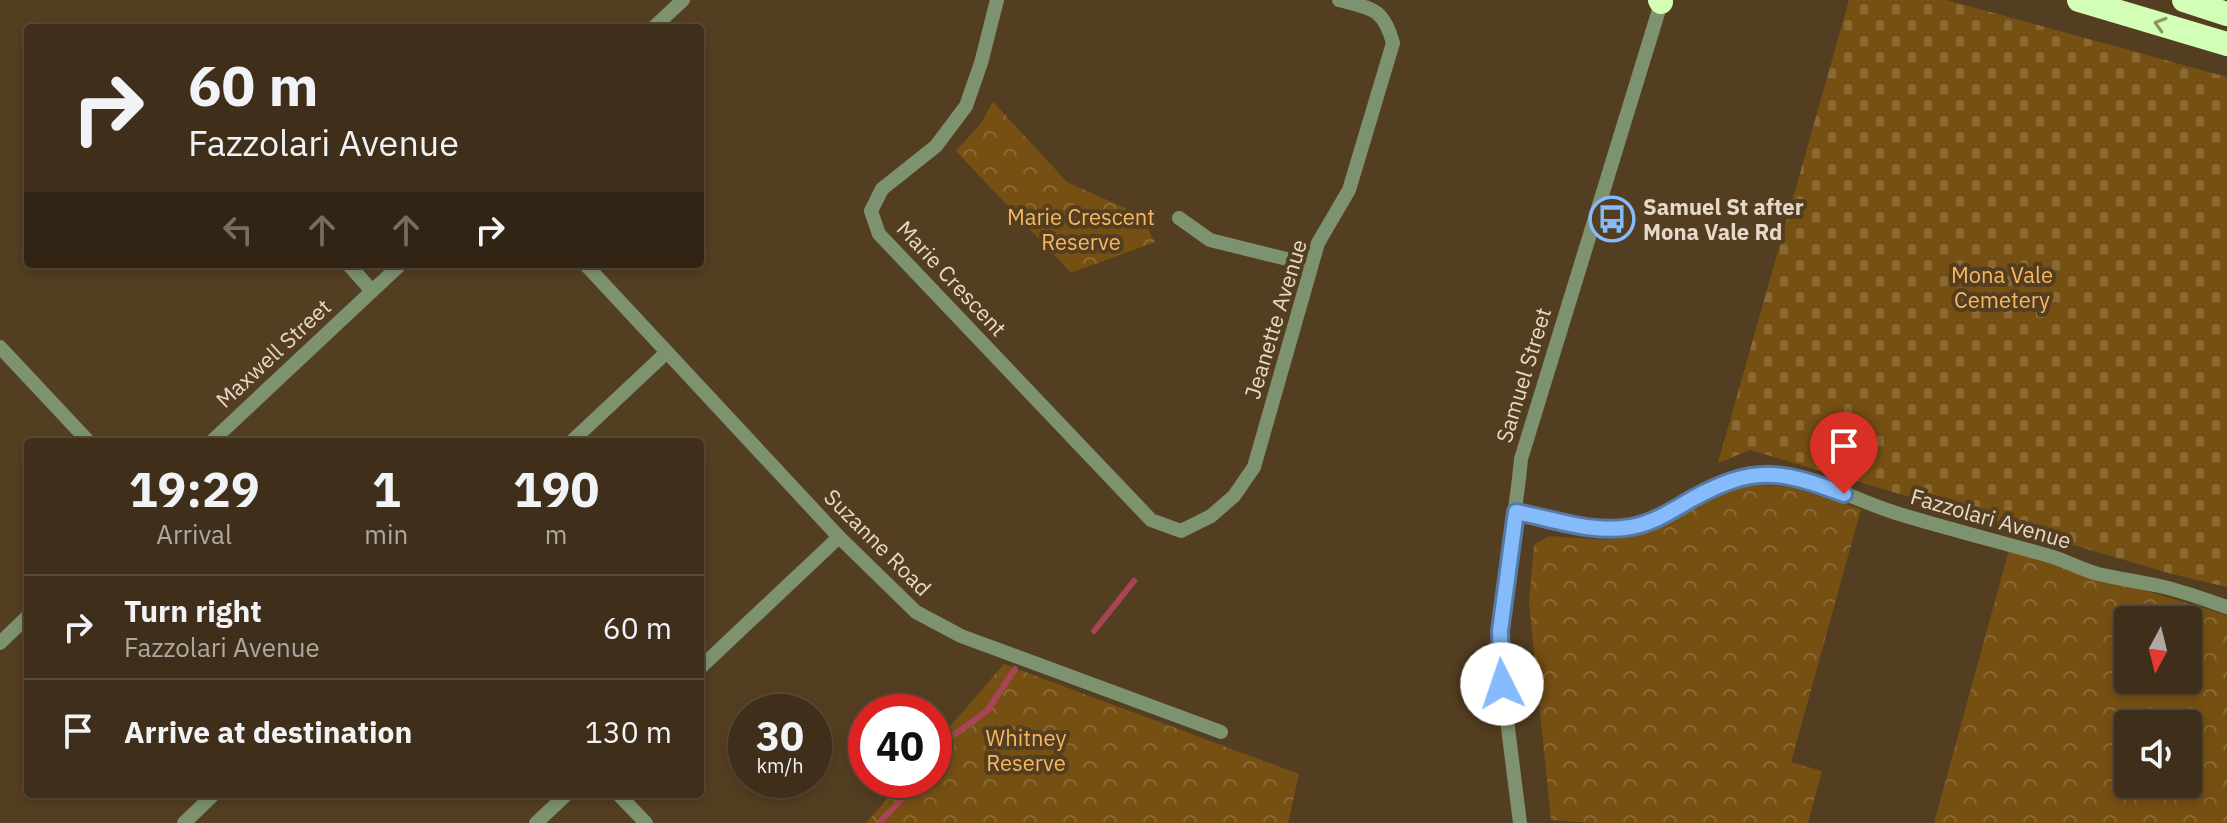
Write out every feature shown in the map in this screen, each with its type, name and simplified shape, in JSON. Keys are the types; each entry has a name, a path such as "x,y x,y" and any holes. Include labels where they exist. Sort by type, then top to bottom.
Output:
{"highway":[{"path":"2079,0 2227,44"},
{"path":"2184,0 2227,14"}],"street":[{"path":"657,24 683,0"},
{"name":"Marie Crescent","path":"997,0 966,106 936,146 882,189 871,211 879,234 1151,520"},
{"name":"Jeanette Avenue","path":"1151,520 1181,531 1211,516 1234,496 1254,467 1318,243 1349,190 1393,43 1388,25 1375,9 1339,0"},
{"name":"Samuel Street","path":"1520,823 1499,657 1521,459 1661,1"},
{"path":"1179,218 1210,240 1311,265"},
{"path":"352,268 372,291"},
{"name":"Maxwell Street","path":"215,438 397,268"},
{"name":"Suzanne Road","path":"589,268 839,537 916,612 961,636 1221,732"},
{"path":"0,347 85,438"},
{"path":"575,438 667,352"},
{"name":"Fazzolari Avenue","path":"1516,512 1577,526 1602,529 1631,527 1654,520 1720,484 1744,476 1780,475 1820,485 1892,512 2056,558 2095,573 2165,587 2227,607"},
{"path":"704,664 839,537"},
{"path":"0,643 24,620"},
{"path":"184,823 210,798"},
{"path":"536,823 563,798"},
{"path":"622,798 646,823"}],"green space":[{"name":"Mona Vale Cemetery","path":"1849,0 1946,0 2227,77 2227,587 2172,574 1750,450 1718,463"},
{"name":"Marie Crescent Reserve","path":"993,102 1067,182 1147,218 1147,228 1155,242 1071,273 956,151 981,123"},
{"path":"1744,484 1790,487 1861,509 1791,762 1822,771 1808,823 1592,823 1551,820 1529,603 1534,545 1549,536 1607,540 1646,532"},
{"path":"2009,550 2197,606 2114,606 2114,694 2202,694 2202,608 2227,615 2227,823 1934,823"},
{"name":"Whitney Reserve","path":"1004,664 1299,774 1288,823 866,823 888,798 952,798 952,724"}],"waterway":[{"path":"1094,631 1134,581"},
{"path":"952,736 987,711 1015,669"},
{"path":"879,823 903,798"}],"place":[{"name":"Samuel St after Mona Vale Rd","path":"1612,219"}],"route":[{"path":"1502,684 1500,631 1516,512 1577,526 1602,529 1631,527 1654,520 1720,484 1744,476 1769,474 1790,477 1844,494"}]}
